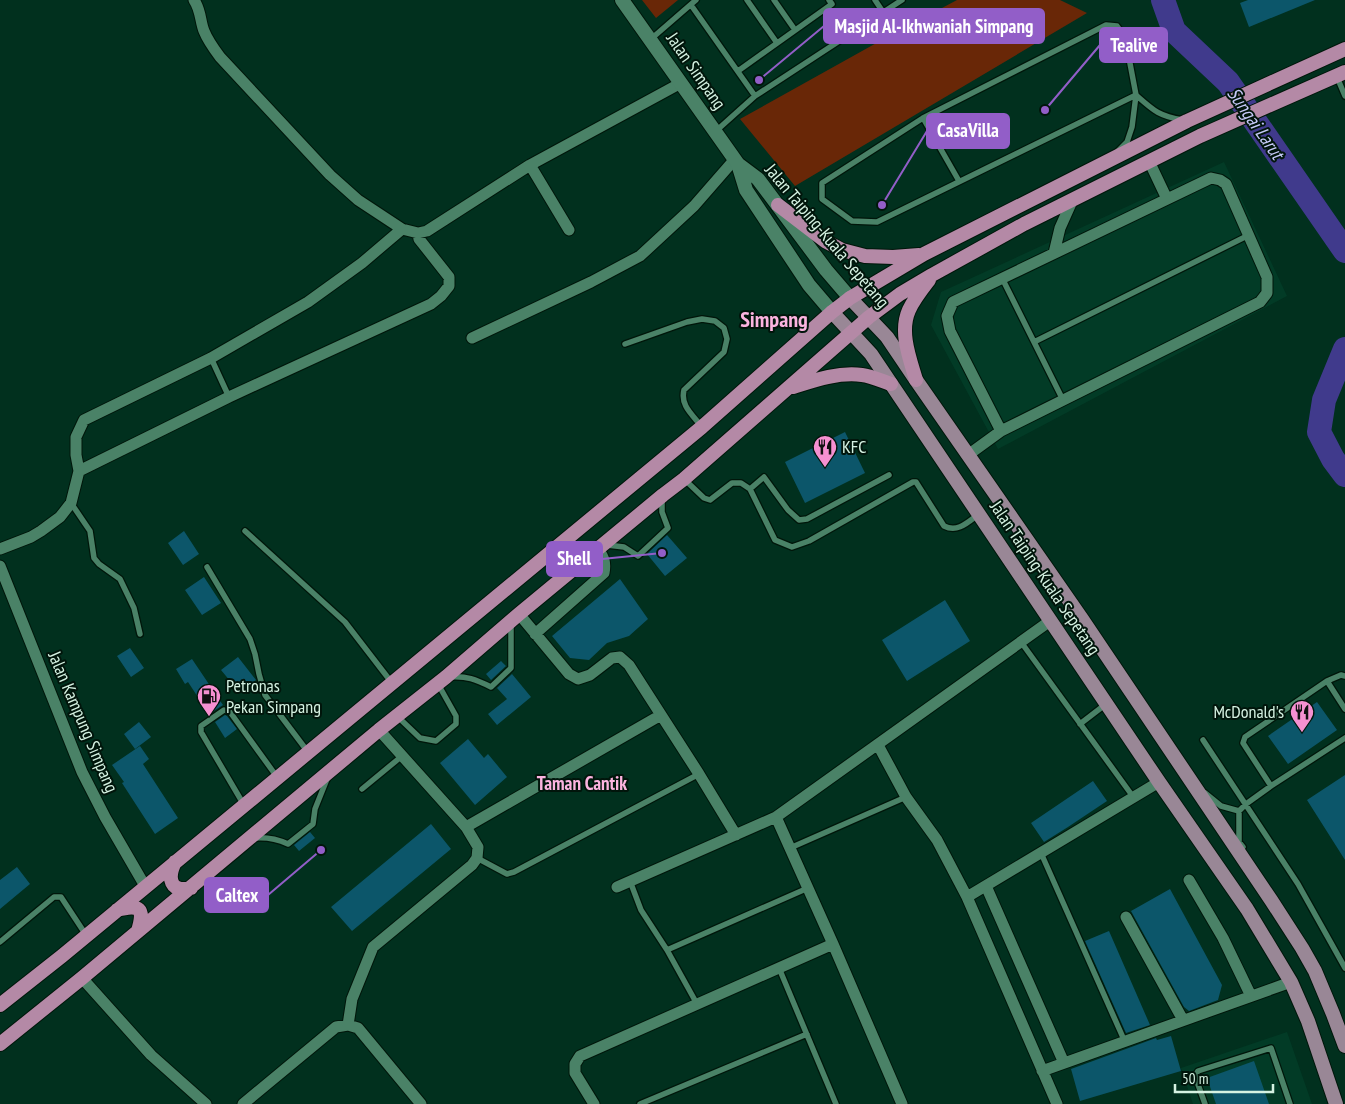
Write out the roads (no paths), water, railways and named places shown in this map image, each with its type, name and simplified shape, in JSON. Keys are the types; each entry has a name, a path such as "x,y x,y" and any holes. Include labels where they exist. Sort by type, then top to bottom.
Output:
{"highway":[{"path":"0,1005 702,427 850,298 924,254 1111,159 1205,112 1345,49"},
{"path":"0,1044 397,716 442,681 684,478 869,317 900,294 1024,224 1149,161 1212,130 1341,74"},
{"path":"778,205 826,241 842,250 865,256 893,257 924,254"},
{"path":"916,380 905,331 909,311 932,275"},
{"path":"788,388 826,377 842,375 863,375 892,384"},
{"path":"175,862 171,872 171,881 174,886 181,889 191,888"},
{"path":"117,910 132,907 138,909 142,917 138,931"}],"main road":[{"name":"Jalan Simpang","path":"622,0 736,161"},
{"name":"Jalan Taiping-Kuala Sepetang","path":"736,161 758,179 826,270 887,337 1077,611 1302,948 1315,971 1345,1046"},
{"name":"Jalan Taiping-Kuala Sepetang","path":"736,161 746,190 809,284 832,312 872,354 1106,704 1248,909 1291,982 1308,1021 1336,1104"}],"street":[{"path":"194,0 198,6 204,30 220,57 330,175 358,200 402,229 418,233 427,231 530,165 682,83"},
{"path":"472,338 640,256 694,206 736,161"},
{"path":"1149,161 1166,199"},
{"path":"530,165 569,230"},
{"path":"968,455 1001,431 1260,302 1267,293 1266,278 1226,184 1211,178 953,302 947,316 950,331 1001,431"},
{"path":"1054,254 1060,228 1073,199"},
{"path":"0,549 41,531 60,517 71,503 79,471 76,455 76,436 84,420 211,358 308,302 362,263 402,229"},
{"path":"79,471 229,397 431,304 449,286 449,277 418,239 418,233"},
{"path":"535,634 604,573 606,565 600,547"},
{"name":"Jalan Kampung Simpang","path":"0,566 82,772 105,817 145,886"},
{"path":"515,618 535,634 569,674 578,679 590,676 612,658 620,657 628,665 661,715 736,835"},
{"path":"617,887 776,817 1050,621"},
{"path":"466,827 661,715"},
{"path":"348,1025 352,999 373,947 472,866 477,858 478,847 466,827 380,730"},
{"path":"878,745 906,797 937,840 967,898 1057,1104"},
{"path":"967,898 1159,782"},
{"path":"776,817 902,1104"},
{"path":"1189,880 1223,938 1251,996"},
{"path":"986,886 1064,1063"},
{"path":"1126,917 1183,1020"},
{"path":"594,1104 575,1073 575,1064 580,1056 833,944"},
{"path":"82,978 150,1055 206,1104"},
{"path":"1042,1071 1291,982"},
{"path":"243,1104 336,1027 348,1025 358,1028 421,1104"}],"lane":[{"path":"650,39 696,0"},
{"path":"746,0 777,43"},
{"path":"774,0 795,30"},
{"path":"738,71 832,4 829,0"},
{"path":"875,0 883,12"},
{"path":"716,132 755,96 902,0"},
{"path":"691,5 755,96"},
{"path":"1111,159 1126,142 1132,127 1136,95 1125,37 1117,26 1106,25 923,118 822,183 822,199 852,221 877,222 1136,95"},
{"path":"1341,74 1345,96"},
{"path":"1136,95 1152,110 1166,117 1187,121"},
{"path":"923,118 959,181"},
{"path":"1034,342 1249,235"},
{"path":"1002,278 1063,400"},
{"path":"625,344 687,322 715,321 724,328 727,339 724,352 684,390 682,398 684,404 702,427"},
{"path":"211,358 229,397"},
{"path":"750,489 764,477 788,510 799,520 807,520 889,475"},
{"path":"684,478 704,498 710,500 732,483 741,483 750,489 775,540 792,547 809,541 913,482 916,482 944,526 950,529 956,529 980,514"},
{"path":"600,547 624,547 638,556 668,528 662,512 662,495"},
{"path":"71,503 90,531 94,558 99,564 120,579 134,608 140,634"},
{"path":"245,531 345,622 392,683"},
{"path":"207,567 250,639 266,695 308,752"},
{"path":"397,716 420,738 436,741 456,724 456,716 442,681 461,676 473,678 491,687 511,668 515,618"},
{"path":"1021,642 1134,798"},
{"path":"1271,786 1243,743 1245,737 1327,681 1345,676"},
{"path":"1327,681 1345,709"},
{"path":"1080,724 1106,704"},
{"path":"244,805 201,732 201,726 224,710 228,710 277,778"},
{"path":"1271,900 1239,842 1239,811 1271,786 1345,738"},
{"path":"1203,740 1298,884 1345,968"},
{"path":"362,789 402,756"},
{"path":"250,838 267,837 288,844 312,824 315,809 329,772"},
{"path":"477,858 507,874 514,872 699,774"},
{"path":"1192,782 1221,806 1239,811"},
{"path":"790,848 906,797"},
{"path":"1041,853 1124,1042"},
{"path":"630,881 641,910 698,1004"},
{"path":"667,950 808,888"},
{"path":"0,942 54,897 58,896 61,896 86,935"},
{"path":"779,968 836,1104"},
{"path":"640,1104 807,1034"},
{"path":"1205,1104 1195,1076 1198,1071 1271,1048 1290,1104"}],"waterway":[{"name":"Sungai Larut","path":"1163,0 1174,31 1228,82 1345,251"},
{"name":"Sungai Larut","path":"1345,349 1324,400 1319,432 1333,459 1345,475"}],"place":[{"name":"Masjid Al-Ikhwaniah Simpang","path":"759,80"},
{"name":"Tealive","path":"1045,110"},
{"name":"CasaVilla","path":"882,205"},
{"name":"KFC","path":"825,468"},
{"name":"Shell","path":"662,553"},
{"name":"Petronas Pekan Simpang","path":"209,717"},
{"name":"McDonald's","path":"1302,733"},
{"name":"Caltex","path":"321,850"}],"district":[{"name":"Simpang","path":"774,319"},
{"name":"Taman Cantik","path":"582,783"}]}
